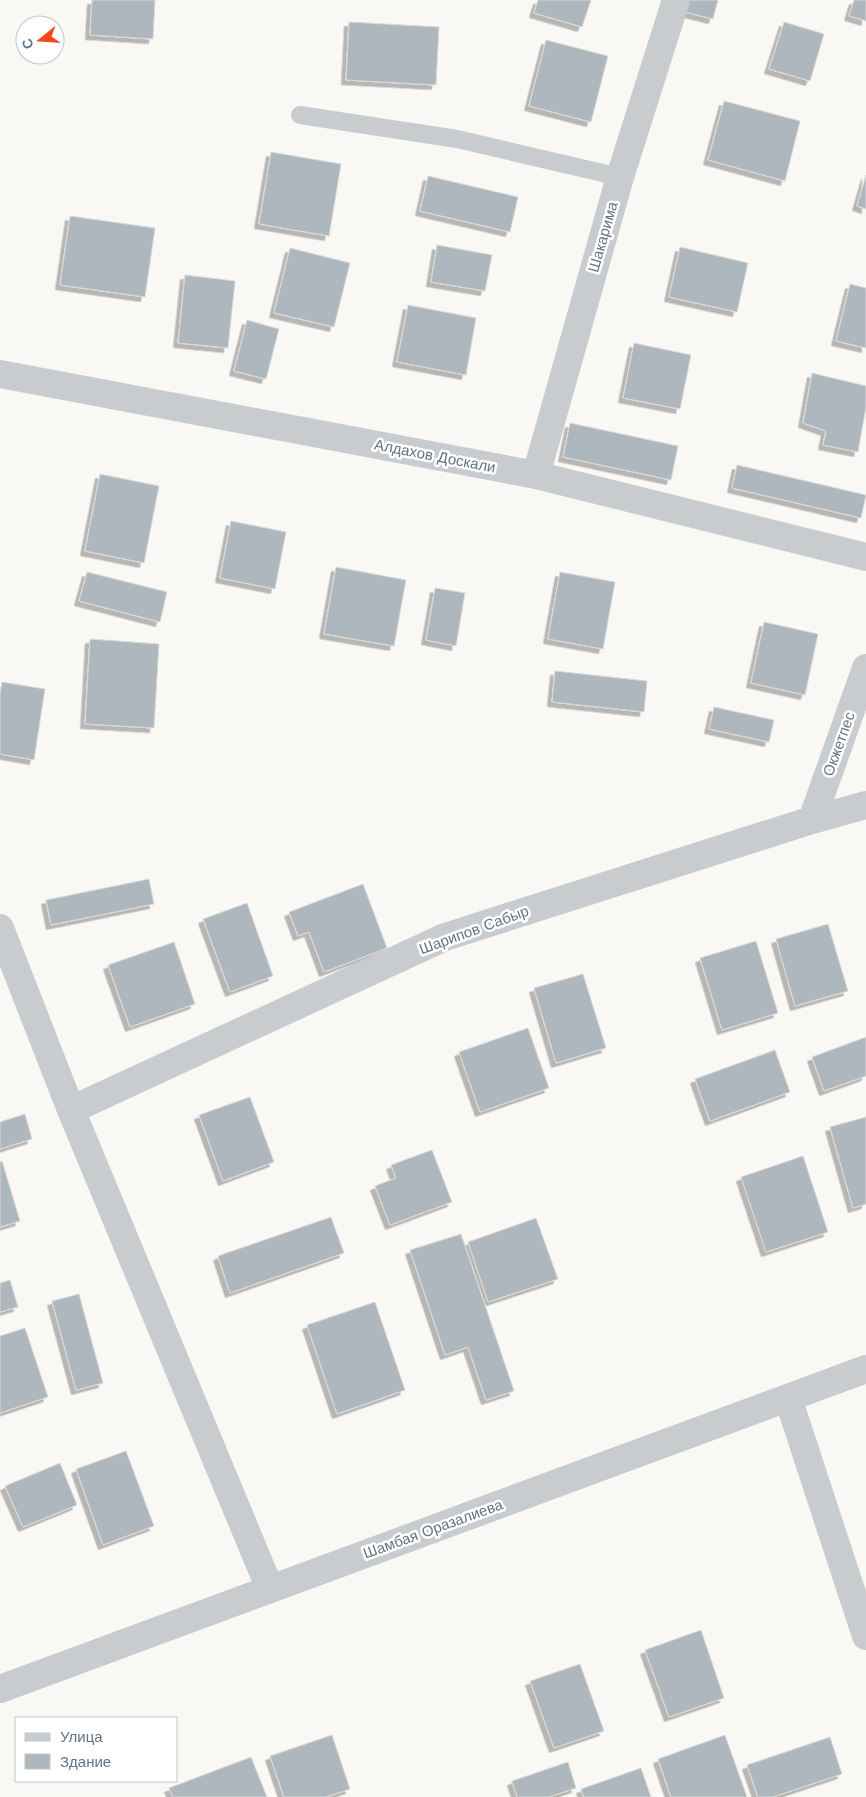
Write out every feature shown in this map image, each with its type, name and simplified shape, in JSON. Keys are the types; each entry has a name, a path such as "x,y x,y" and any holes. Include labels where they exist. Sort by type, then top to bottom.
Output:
{"street":[{"name":"Шакарима","path":"536,475 620,177 676,0"},
{"name":"Алдахов Доскали","path":"0,374 536,475 866,556"},
{"name":"Окжетпес","path":"812,820 866,668"},
{"name":"Шарипов Сабыр","path":"71,1110 446,936 812,820 866,805"},
{"path":"0,928 10,981 71,1110 270,1589"},
{"name":"Шамбая Оразалиева","path":"0,1689 866,1369"},
{"path":"788,1398 866,1636"}],"lane":[{"path":"300,116 457,139 620,177"}],"building":[{"path":"92,0 155,0 153,39 90,35"},
{"path":"538,0 591,0 582,27 534,13"},
{"path":"688,0 718,0 713,19 685,12"},
{"path":"854,0 866,0 866,21 849,16"},
{"path":"349,22 439,27 436,85 346,80"},
{"path":"784,22 824,34 810,81 769,69"},
{"path":"546,40 608,56 591,122 529,106"},
{"path":"724,101 800,121 785,181 708,160"},
{"path":"271,152 341,164 329,236 259,224"},
{"path":"866,175 866,209 857,206"},
{"path":"428,176 518,197 510,232 420,211"},
{"path":"70,216 155,228 145,297 60,285"},
{"path":"437,245 492,255 485,291 431,282"},
{"path":"680,247 748,263 737,312 669,297"},
{"path":"290,248 350,263 334,327 274,313"},
{"path":"185,275 235,281 228,348 178,343"},
{"path":"850,284 866,288 866,348 836,341"},
{"path":"408,305 476,318 466,375 397,362"},
{"path":"247,320 279,329 266,379 234,371"},
{"path":"634,343 691,355 680,409 623,398"},
{"path":"812,373 866,386 866,407 858,452 823,445 826,431 803,423"},
{"path":"570,423 678,446 671,480 563,457"},
{"path":"737,465 866,495 861,518 732,488"},
{"path":"100,474 159,486 144,563 85,551"},
{"path":"231,521 286,532 275,589 220,578"},
{"path":"336,567 406,580 394,646 324,634"},
{"path":"87,572 167,592 160,622 79,601"},
{"path":"560,572 615,582 603,649 548,639"},
{"path":"435,588 465,593 456,646 426,640"},
{"path":"764,622 818,634 805,695 751,683"},
{"path":"90,639 159,644 154,728 85,724"},
{"path":"555,671 647,681 644,712 552,702"},
{"path":"2,682 45,689 34,760 0,754 0,695"},
{"path":"714,707 774,720 769,742 709,729"},
{"path":"149,879 154,904 51,925 46,900"},
{"path":"363,884 387,948 324,972 309,932 298,936 289,912"},
{"path":"247,903 273,976 230,992 203,919"},
{"path":"828,924 848,991 795,1006 776,939"},
{"path":"756,941 778,1013 722,1030 700,958"},
{"path":"174,942 195,1004 130,1027 108,965"},
{"path":"583,974 606,1048 556,1063 534,988"},
{"path":"528,1028 549,1088 480,1112 459,1052"},
{"path":"866,1037 866,1076 824,1091 812,1057"},
{"path":"775,1050 790,1092 710,1121 695,1079"},
{"path":"250,1097 274,1162 223,1181 199,1115"},
{"path":"25,1114 32,1139 0,1149 0,1122"},
{"path":"866,1117 866,1204 853,1208 830,1127"},
{"path":"432,1150 452,1202 390,1225 375,1186 396,1178 391,1165"},
{"path":"803,1156 828,1232 766,1252 741,1177"},
{"path":"2,1161 20,1221 0,1227 0,1162"},
{"path":"331,1217 344,1253 230,1293 218,1256"},
{"path":"536,1218 558,1279 488,1302 468,1242"},
{"path":"461,1234 514,1391 486,1400 468,1347 445,1355 410,1250"},
{"path":"10,1280 18,1307 0,1312 0,1283"},
{"path":"79,1294 103,1383 76,1390 52,1301"},
{"path":"375,1302 405,1390 337,1414 307,1325"},
{"path":"25,1328 48,1397 0,1413 0,1336"},
{"path":"126,1451 154,1526 103,1545 76,1469"},
{"path":"60,1463 77,1505 23,1527 5,1486"},
{"path":"701,1630 724,1698 669,1717 645,1650"},
{"path":"580,1664 604,1731 554,1748 530,1681"},
{"path":"332,1735 350,1789 326,1797 284,1797 270,1756"},
{"path":"725,1735 747,1797 671,1797 658,1759"},
{"path":"830,1737 842,1774 773,1797 758,1797 747,1765"},
{"path":"251,1757 267,1797 173,1797 169,1788"},
{"path":"568,1762 576,1788 549,1797 517,1797 512,1781"},
{"path":"641,1768 651,1797 584,1797 581,1789"}]}
